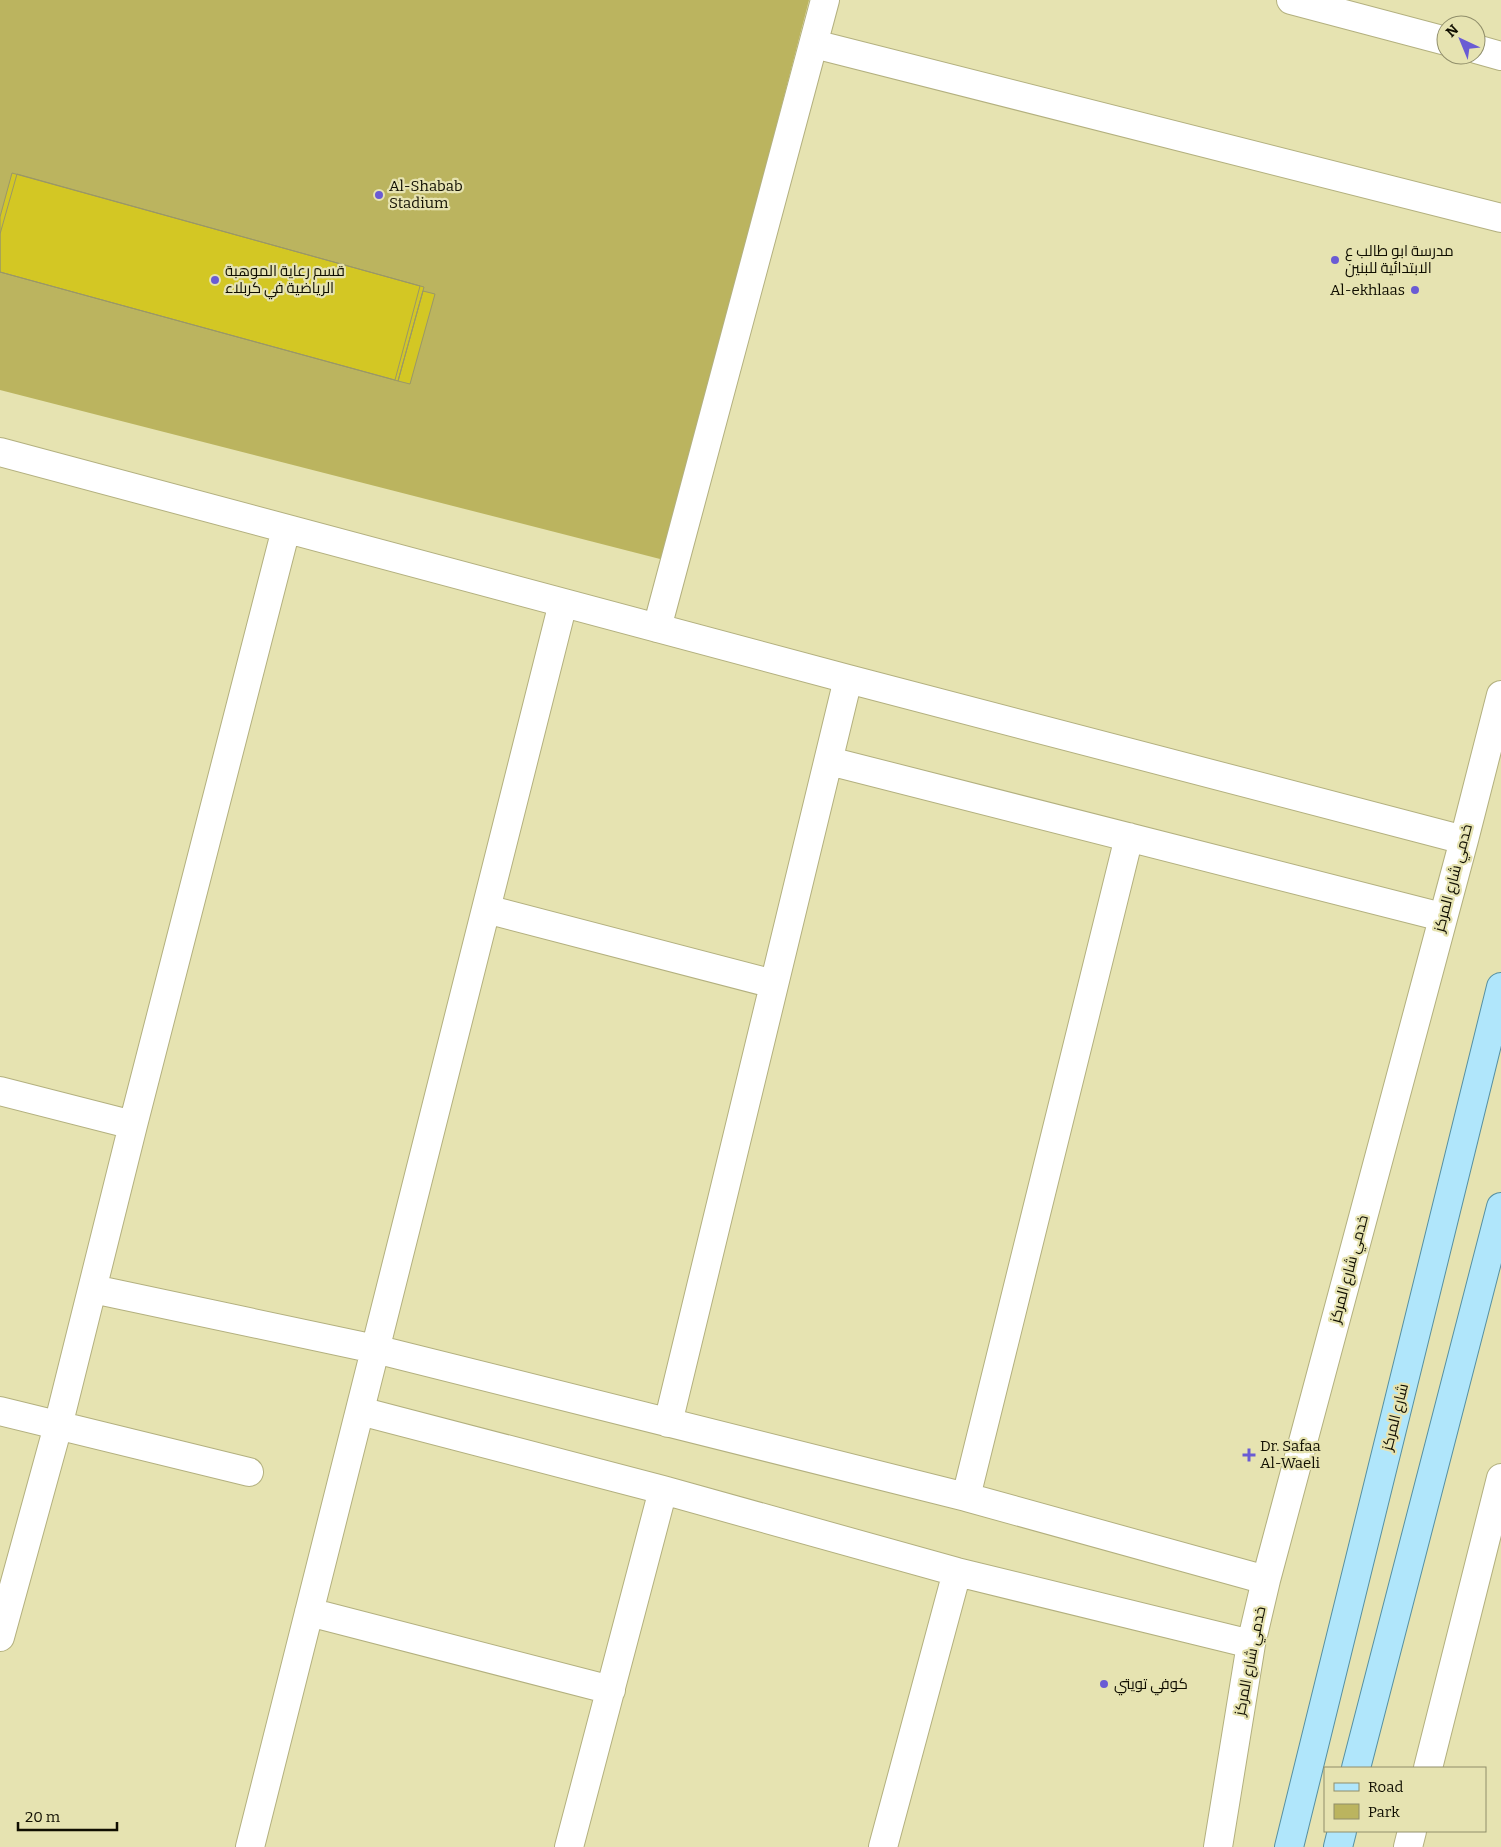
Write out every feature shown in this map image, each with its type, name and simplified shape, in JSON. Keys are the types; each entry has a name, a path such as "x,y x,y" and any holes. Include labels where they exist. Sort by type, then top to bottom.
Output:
{"main road":[{"name":"شارع المركز","path":"1289,1847 1501,987"},
{"path":"1356,1767 1501,1207"},
{"path":"1338,1847 1342,1832"}],"street":[{"path":"657,628 825,0"},
{"path":"1291,0 1436,38"},
{"path":"814,44 1501,218"},
{"path":"1486,52 1501,56"},
{"path":"0,452 848,679 1464,840"},
{"path":"0,1637 58,1426 286,529"},
{"path":"250,1847 563,602"},
{"path":"668,1423 848,679"},
{"name":"خدمي شارع المركز","path":"1218,1847 1251,1644 1266,1580 1501,695"},
{"path":"829,761 1442,917"},
{"path":"966,1497 1129,837"},
{"path":"486,909 774,984"},
{"path":"0,1091 133,1125"},
{"path":"93,1289 375,1349 966,1497 1266,1580"},
{"path":"0,1411 249,1472"},
{"path":"360,1411 663,1490 956,1572 1251,1644"},
{"path":"1428,1767 1501,1478"},
{"path":"570,1847 663,1490"},
{"path":"883,1847 956,1572"},
{"path":"309,1612 611,1690"},
{"path":"1408,1847 1412,1832"}],"green space":[{"name":"Al-Shabab Stadium","path":"0,0 809,0 664,560 0,390"}],"building":[{"path":"12,173 424,287 398,381 0,272 0,217"},
{"path":"17,174 420,286 395,380 0,272 0,234"},
{"path":"423,291 435,294 410,384 398,381"}],"place":[{"name":"Al-Shabab Stadium","path":"379,195"},
{"name":"مدرسة ابو طالب ع الابتدائية للبنين","path":"1335,260"},
{"name":"قسم رعاية الموهبة الرياضية في كربلاء","path":"215,280"},
{"name":"Al-ekhlaas","path":"1415,290"},
{"name":"Dr. Safaa Al-Waeli","path":"1249,1455"},
{"name":"كوفي تويتي","path":"1104,1684"}]}
